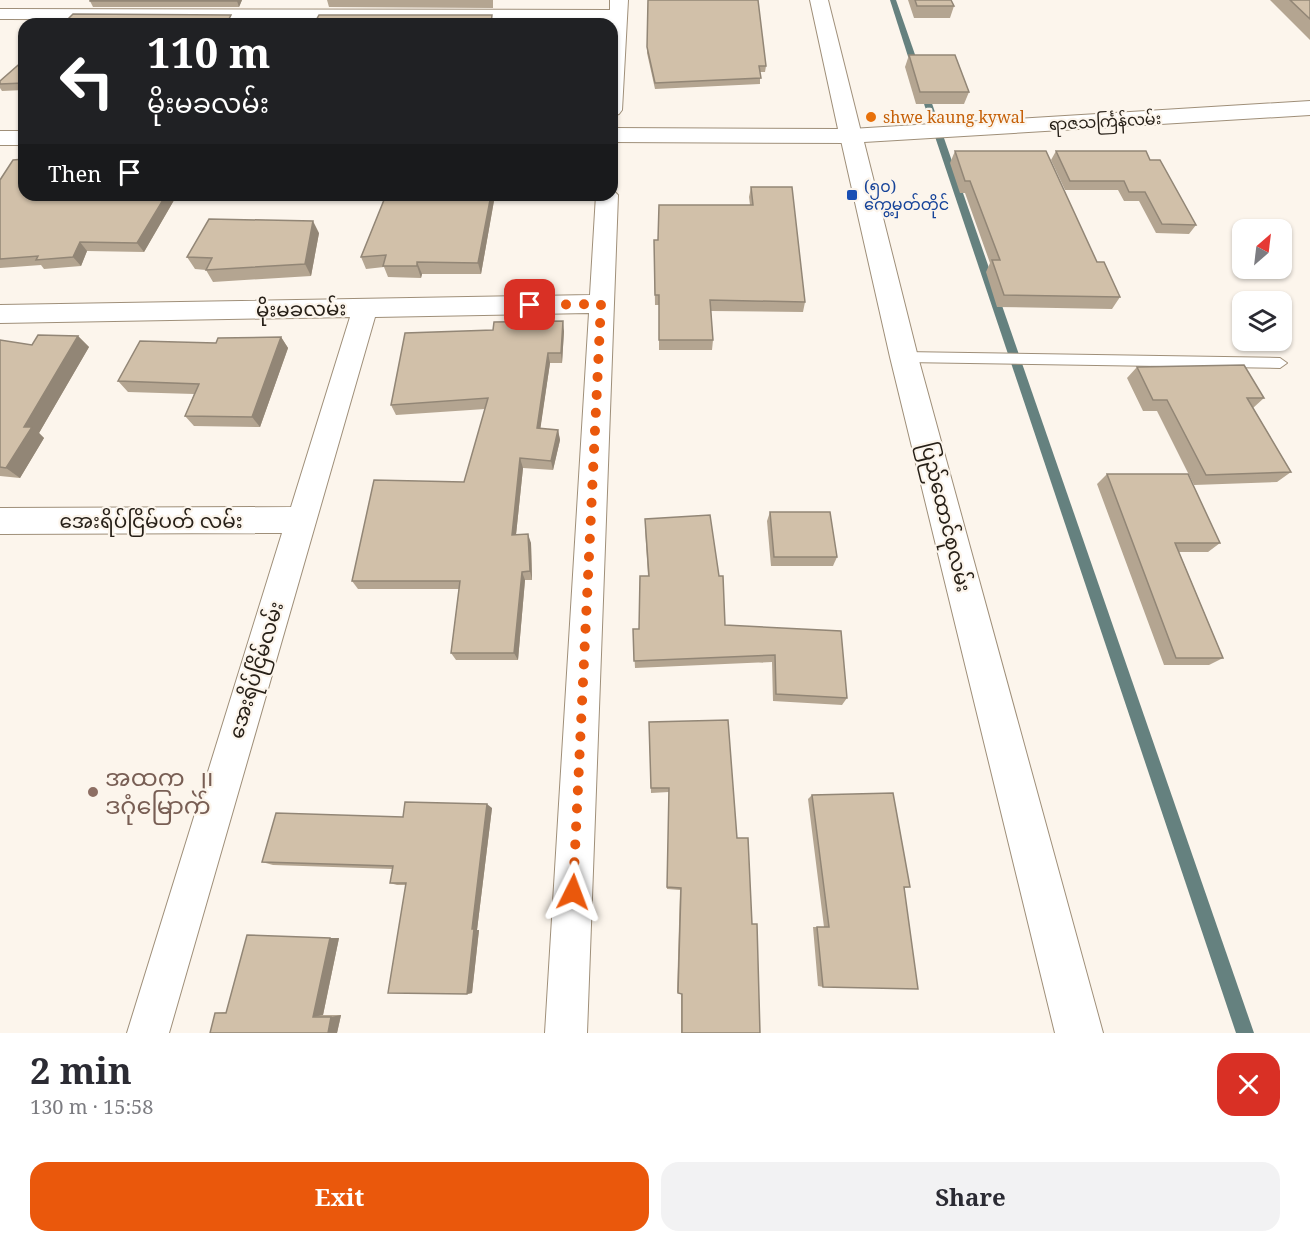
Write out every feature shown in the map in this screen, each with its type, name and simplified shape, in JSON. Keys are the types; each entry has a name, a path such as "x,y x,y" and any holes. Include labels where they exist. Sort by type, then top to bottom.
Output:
{"main road":[{"name":"ပြည်ထောင်စုလမ်း","path":"819,0 904,357 1079,1033"},
{"name":"ရာဇသင်္ကြန်လမ်း","path":"618,135 851,136 1310,108"},
{"path":"0,138 18,138"}],"street":[{"path":"1,15 16,0"},
{"path":"1,15 618,7"},
{"path":"566,1033 607,201"},
{"name":"မိုးမခလမ်း","path":"0,314 601,304"},
{"name":"အေးရိပ်ငြိမ်လမ်း","path":"147,1033 365,308"},
{"name":"အေးရိပ်ငြိမ်ပတ် လမ်း","path":"0,521 301,520"}],"lane":[{"path":"904,357 1280,363"}],"building":[{"path":"237,0 237,1 90,1"},
{"path":"648,0 758,0 766,66 759,66 761,78 655,83 647,47"},
{"path":"915,0 951,0 954,6 917,6"},
{"path":"1290,0 1310,0 1310,19"},
{"path":"73,14 231,15 230,18 69,18"},
{"path":"319,15 492,15 492,18 317,18"},
{"path":"909,55 955,55 969,92 920,92"},
{"path":"18,65 18,83 0,84 0,81"},
{"path":"955,151 1046,151 1097,262 1104,262 1120,297 1004,295 992,260 1000,260 970,181 965,181"},
{"path":"1056,151 1146,151 1150,160 1160,160 1196,225 1162,224 1145,192 1129,192 1124,181 1070,181"},
{"path":"13,160 18,160 18,201 162,201 137,243 80,242 73,257 36,260 38,256 0,259 0,180"},
{"path":"751,187 792,187 805,302 710,300 713,340 659,340 659,295 655,295 654,240 658,240 659,205 753,205"},
{"path":"384,201 490,201 478,263 417,262 417,266 383,266 386,255 361,257"},
{"path":"209,219 313,221 305,264 206,270 212,258 187,257"},
{"path":"563,321 561,353 548,353 537,428 558,430 551,461 520,458 512,535 528,534 530,571 522,572 514,653 451,653 460,581 352,581 374,480 464,482 488,398 391,405 405,333 493,330 494,322"},
{"path":"38,335 78,336 24,427 32,427 6,468 0,467 0,340 32,345"},
{"path":"281,337 252,417 185,416 199,384 118,381 140,341 216,343 218,338"},
{"path":"1244,365 1264,398 1247,398 1291,472 1206,475 1167,400 1153,400 1137,367"},
{"path":"1107,474 1188,474 1220,543 1175,543 1223,658 1176,658"},
{"path":"770,512 830,512 837,557 774,557"},
{"path":"710,515 719,576 723,576 725,625 841,631 847,698 776,694 775,655 634,661 633,629 639,629 640,576 649,576 645,519"},
{"path":"728,720 737,838 748,838 752,924 757,924 760,1033 682,1033 682,994 678,993 681,888 667,887 669,788 651,788 649,722"},
{"path":"893,793 910,887 904,887 918,989 823,987 817,927 829,927 812,795"},
{"path":"405,802 487,804 472,929 474,929 467,994 388,993 406,883 390,883 393,866 262,862 276,813 403,817"},
{"path":"247,935 330,938 313,1017 331,1017 328,1033 210,1033 215,1013 226,1013"}],"waterway":[{"path":"893,0 916,69"},
{"path":"923,89 1245,1033"}],"place":[{"name":"shwe kaung kywal","path":"871,117"},
{"name":"(၅၀) ကွေ့မှတ်တိုင်","path":"852,195"},
{"name":"အထက ၂၊ ဒဂုံမြောက်","path":"93,792"}],"route":[{"path":"530,305 601,304 573,892"}]}
